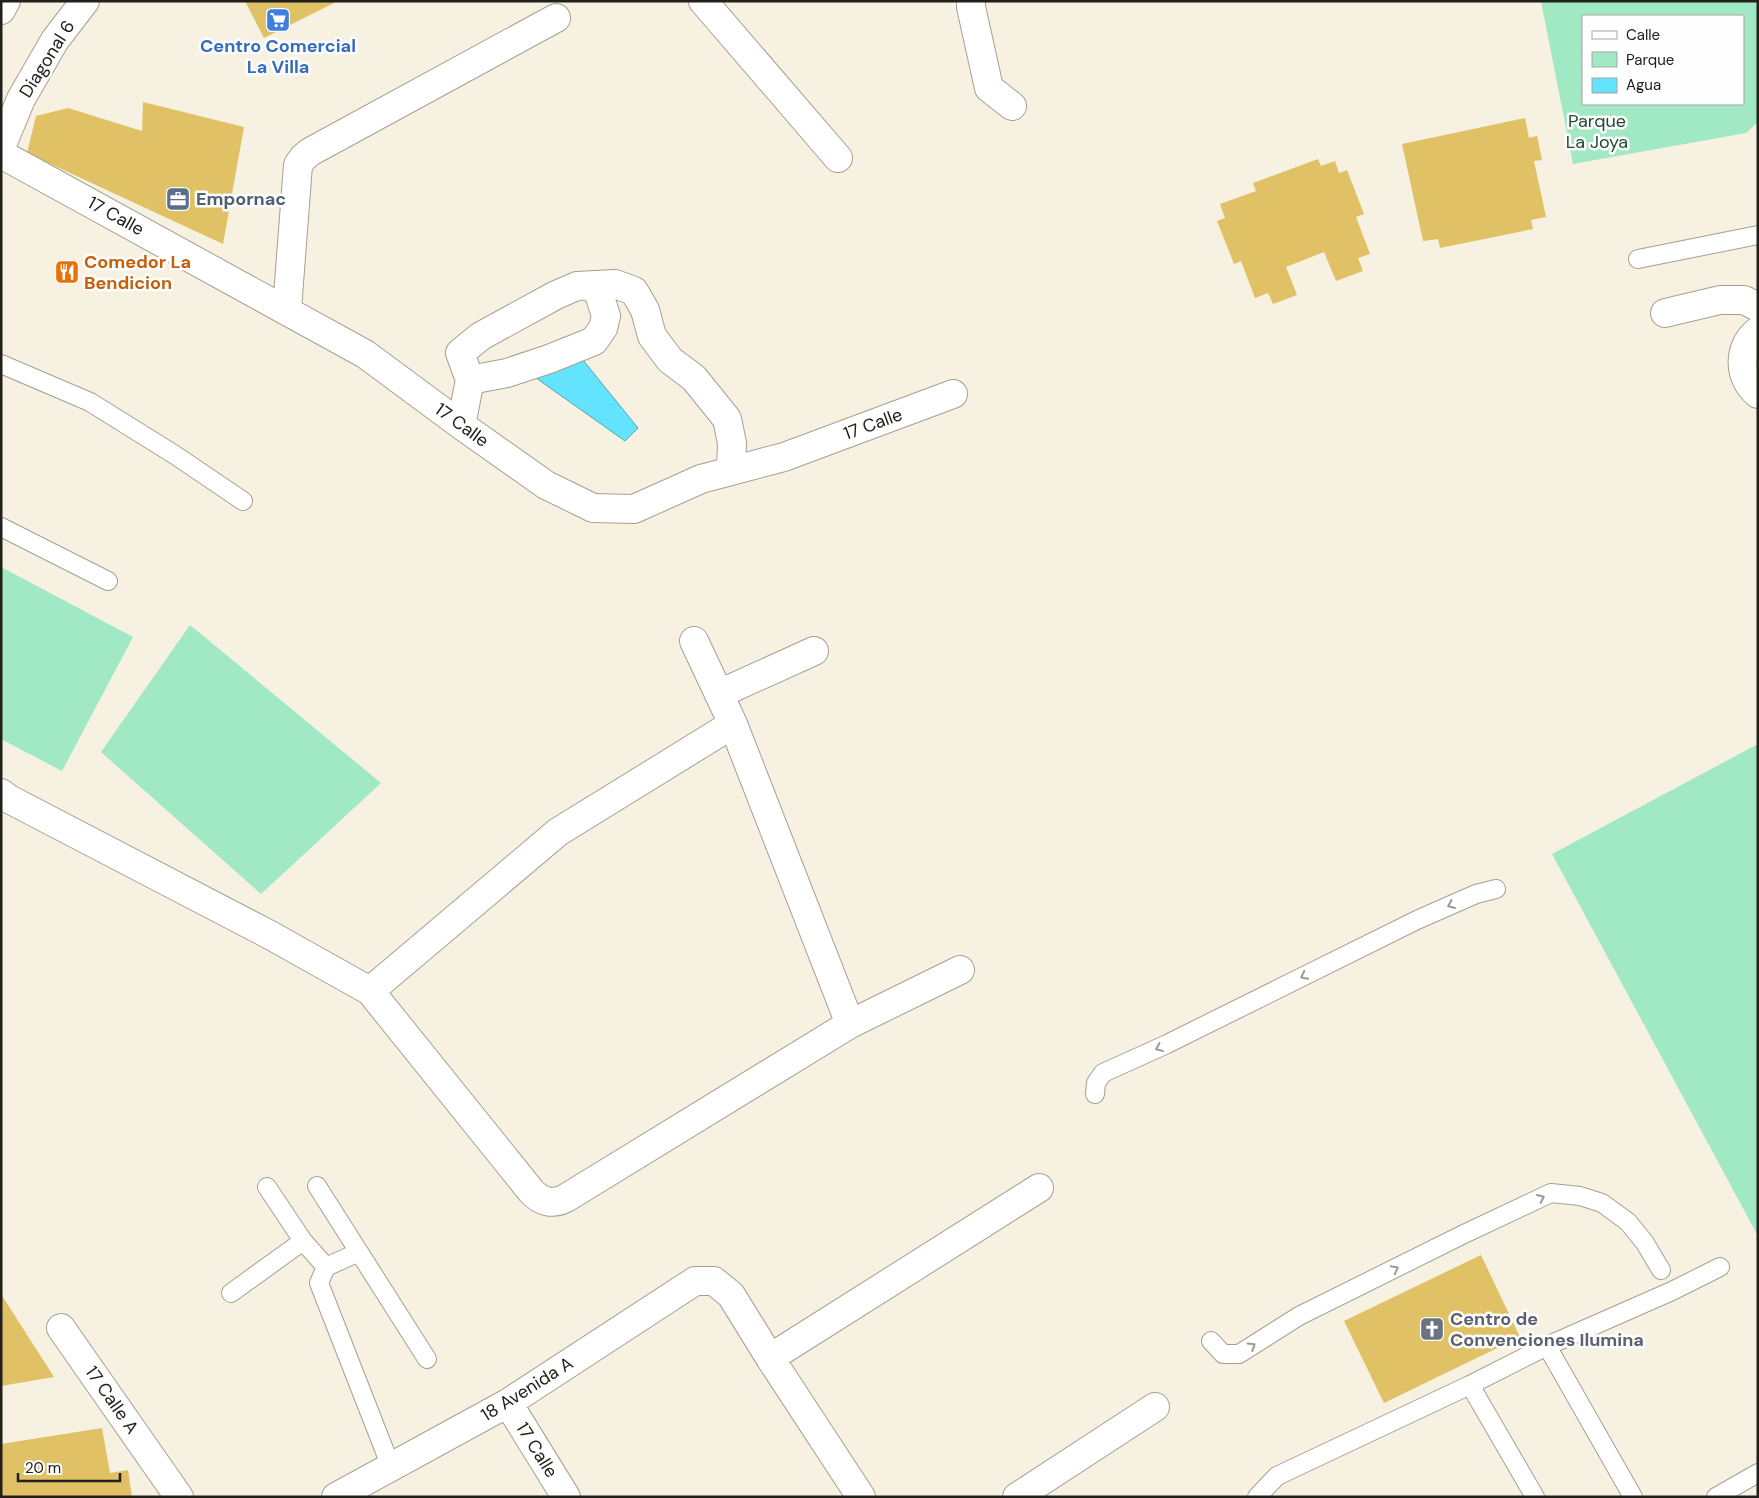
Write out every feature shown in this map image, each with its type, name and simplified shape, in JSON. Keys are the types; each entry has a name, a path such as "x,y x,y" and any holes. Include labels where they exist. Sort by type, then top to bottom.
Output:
{"street":[{"path":"1,10 6,1"},
{"name":"Diagonal 6","path":"1,147 21,99 40,65 55,40 85,1"},
{"path":"703,1 838,158"},
{"path":"971,1 989,88 1012,106"},
{"path":"287,309 298,165 303,158 310,152 556,18"},
{"name":"17 Calle","path":"1,154 287,309 365,354 546,485 593,508 634,509 701,479 784,457 953,394"},
{"path":"461,425 470,380 460,353 482,336 577,286 615,284 634,291 645,310 652,336 670,360 694,378 727,419 732,443 731,471"},
{"path":"470,380 507,373 594,341 603,328 606,316 600,297 593,286"},
{"path":"1665,313 1720,300 1744,300 1758,307"},
{"path":"1758,331 1751,336 1743,352 1742,371 1750,387 1758,394"},
{"path":"694,641 733,724 850,1024"},
{"path":"719,694 814,652"},
{"path":"370,992 558,832 733,724"},
{"path":"4,797 270,936 370,992 531,1191 540,1198 550,1202 561,1201 850,1024 960,970"},
{"path":"861,1497 770,1358 1039,1188"},
{"name":"18 Avenida A","path":"336,1497 508,1403 695,1281 714,1281 731,1295 770,1358"},
{"name":"17 Calle A","path":"61,1328 179,1497"},
{"name":"17 Calle","path":"508,1403 566,1497"},
{"path":"1017,1497 1155,1406"}],"lane":[{"path":"1638,259 1758,235"},
{"path":"1,364 90,402 175,455 243,502"},
{"path":"1,527 108,580"},
{"path":"1095,1094 1096,1083 1103,1073 1166,1045 1417,920 1476,894 1496,889"},
{"path":"316,1186 428,1359"},
{"path":"267,1187 303,1241 326,1266"},
{"path":"1211,1341 1223,1354 1239,1354 1299,1316 1551,1193 1580,1196 1602,1203 1628,1222 1645,1243 1661,1270"},
{"path":"231,1293 303,1241"},
{"path":"359,1252 326,1266 319,1283 391,1466"},
{"path":"1257,1497 1277,1476 1470,1385 1547,1346 1672,1291 1720,1267"},
{"path":"1547,1346 1633,1497"},
{"path":"1470,1385 1534,1497"},
{"path":"1716,1497 1758,1473"}],"green space":[{"name":"Parque La Joya","path":"1541,1 1758,1 1758,122 1746,133 1573,164"},
{"path":"1,567 133,637 62,771 1,739"},
{"path":"190,625 381,783 261,894 101,752"},
{"path":"1758,744 1758,1236 1552,854"}],"water":[{"path":"578,354 638,428 625,441 536,378"}],"building":[{"name":"Centro Comercial La Villa","path":"245,1 338,1 264,38"},
{"name":"Empornac","path":"143,102 244,127 223,244 27,153 36,116 68,108 142,131"},
{"path":"1525,118 1529,138 1537,136 1542,160 1534,161 1546,217 1531,220 1533,229 1440,248 1438,239 1423,241 1402,144"},
{"path":"1318,159 1321,166 1335,161 1339,173 1347,170 1364,214 1356,217 1370,254 1358,258 1363,271 1336,281 1324,252 1286,267 1297,295 1273,304 1268,293 1255,298 1241,261 1234,264 1217,221 1225,218 1220,204 1256,191 1253,183"},
{"name":"Centro de Convenciones Ilumina","path":"1481,1255 1520,1337 1384,1403 1344,1321"},
{"path":"1,1294 54,1377 1,1386"},
{"path":"102,1428 110,1473 128,1470 132,1497 1,1497 1,1444"}],"place":[{"name":"Centro Comercial La Villa","path":"278,20"},
{"name":"Empornac","path":"178,199"},
{"name":"Comedor La Bendicion","path":"67,272"},
{"name":"Centro de Convenciones Ilumina","path":"1432,1329"}]}
